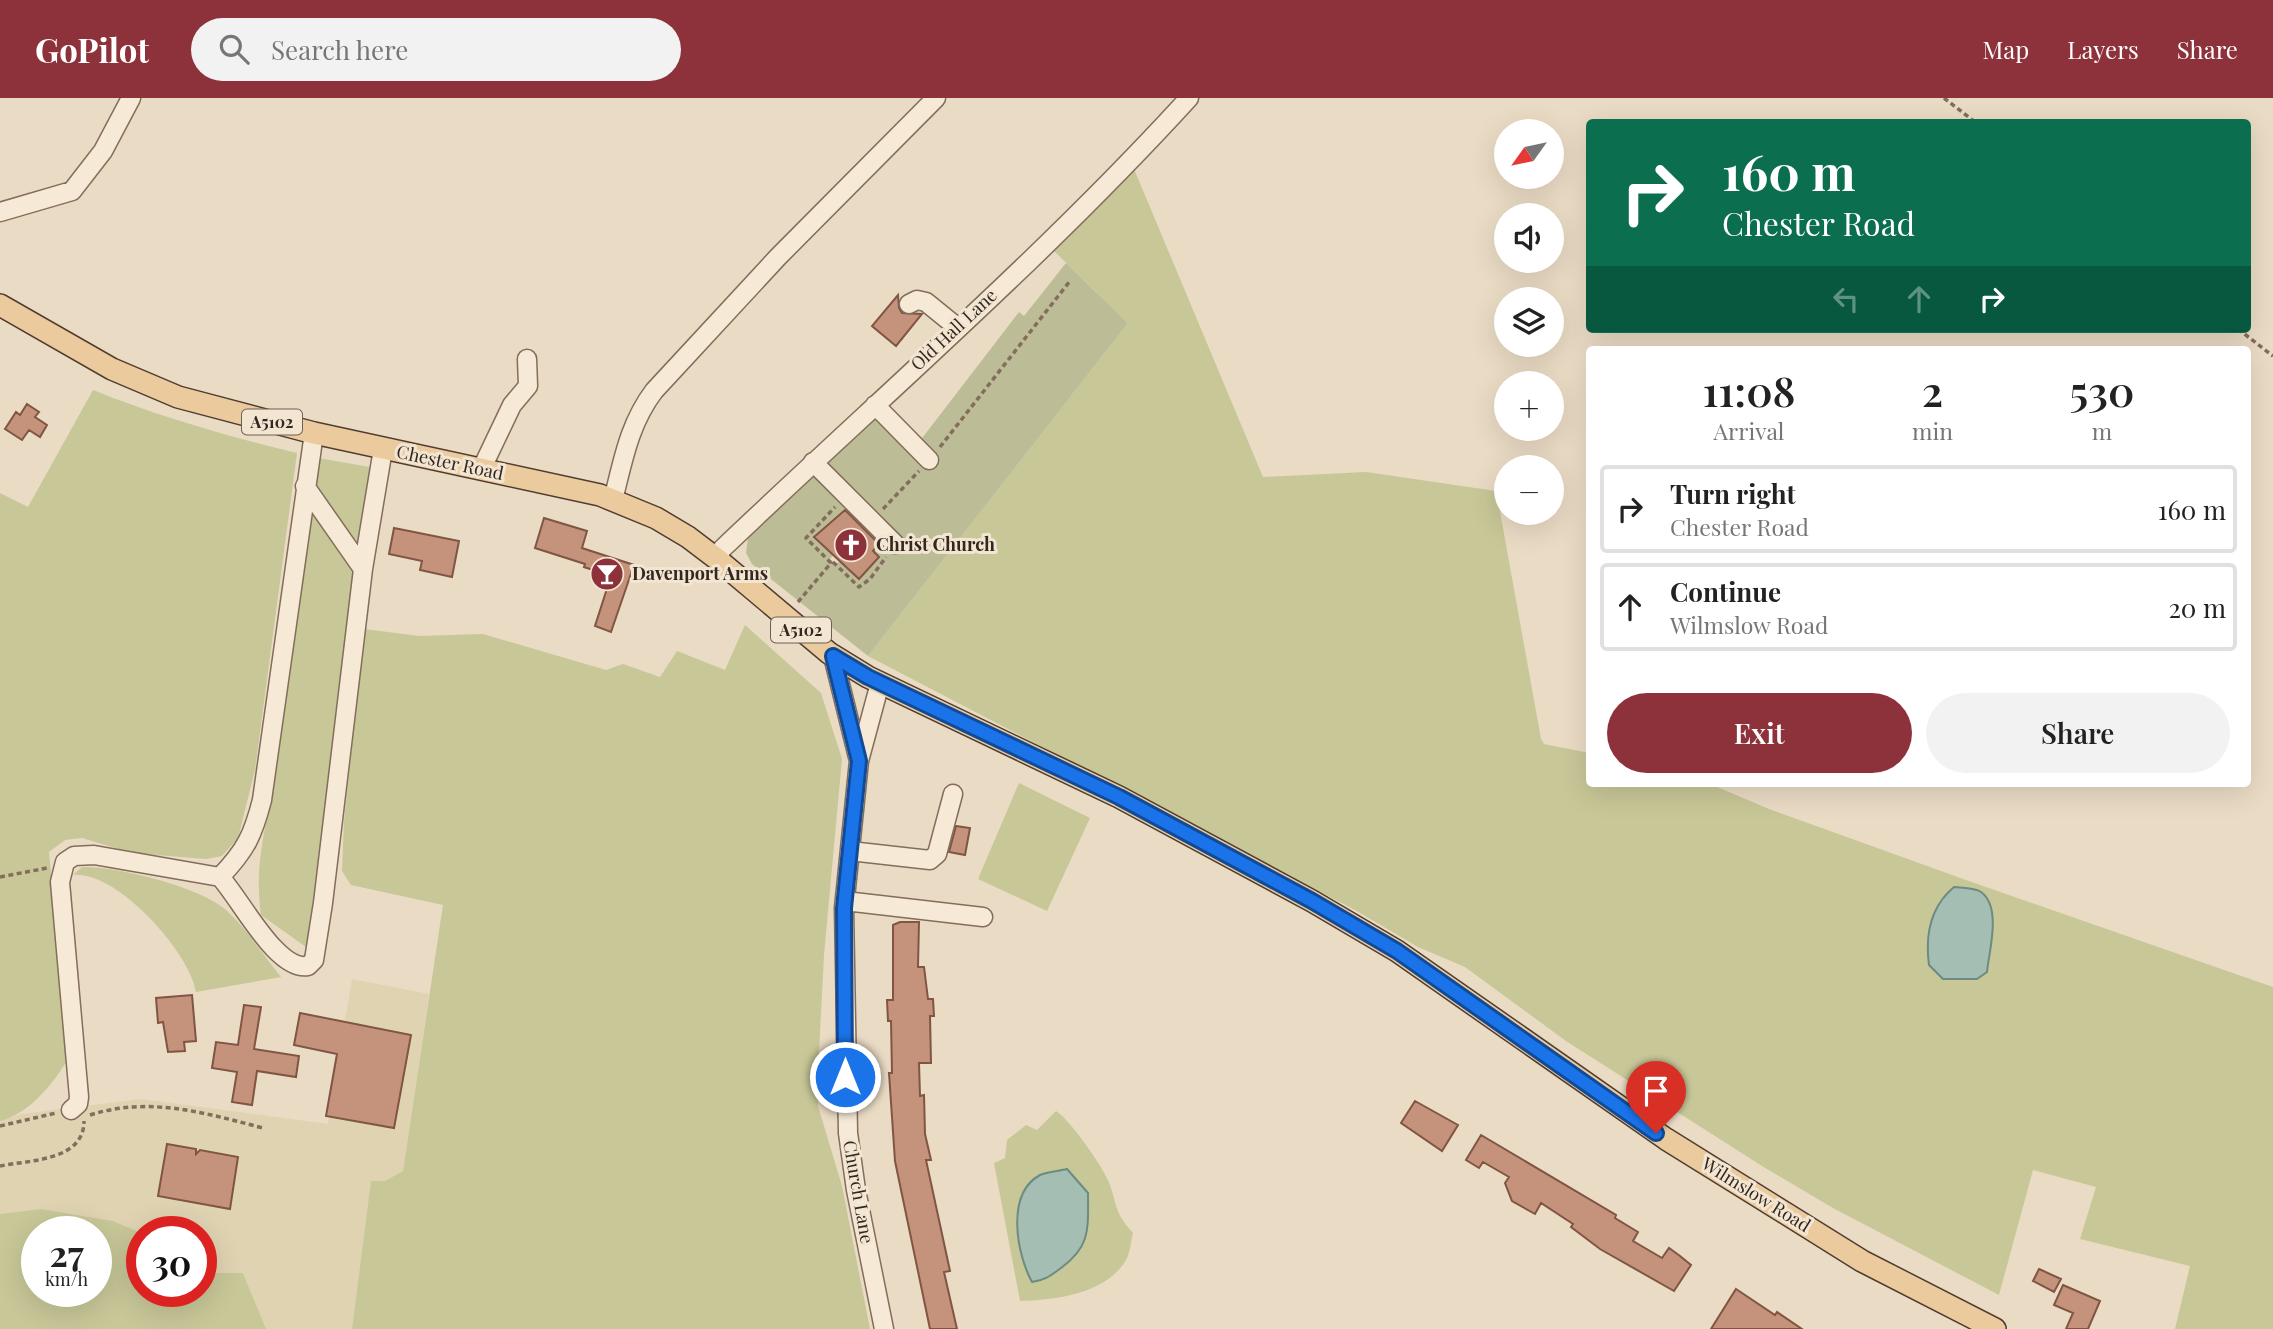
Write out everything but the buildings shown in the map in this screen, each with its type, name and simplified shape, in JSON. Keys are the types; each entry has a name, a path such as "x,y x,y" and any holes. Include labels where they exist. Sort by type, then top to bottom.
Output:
{"main road":[{"name":"Chester Road","path":"0,305 112,369 178,397 314,433 613,500 688,537 833,656 874,680"},
{"name":"Wilmslow Road","path":"874,680 1119,797 1334,914 1397,951 1666,1139 1862,1261 1995,1329"}],"street":[{"path":"0,212 72,191 103,151 131,98"},
{"path":"613,500 630,433 640,410 654,391 778,257 936,98"},
{"name":"Old Hall Lane","path":"717,559 722,549 958,328 1134,157 1189,98"},
{"path":"909,303 917,300 926,302 958,328"},
{"path":"481,470 512,405 528,386 527,359"},
{"path":"874,405 929,460"},
{"path":"220,877 248,843 262,800 314,433"},
{"path":"71,1110 78,1104 79,1097 60,882 65,862 74,856 94,855 220,877 277,951 299,968 308,966 314,960 363,569 383,449"},
{"path":"813,462 895,544"},
{"path":"305,486 363,569"},
{"name":"Church Lane","path":"833,656 859,761"},
{"name":"Church Lane","path":"874,680 859,761 845,901 848,1133 856,1190 884,1329"},
{"path":"850,851 930,860 937,854 953,794"},
{"path":"845,901 983,917"}],"path":[{"path":"1944,98 1971,119"},
{"path":"873,521 929,460 1070,281"},
{"path":"2243,333 2273,356"},
{"path":"846,495 806,538 862,586 895,544"},
{"path":"785,616 832,562"},
{"path":"0,877 65,862"},
{"path":"0,1166 61,1154 77,1146 84,1132 84,1116 108,1109 146,1105 186,1108 263,1128"},
{"path":"0,1126 71,1110"}],"shaded area":[{"path":"1954,887 1981,892 1991,908 1993,930 1987,972 1977,979 1943,979 1929,965 1931,922 1939,903"},
{"path":"352,979 429,994 403,1171 385,1181 371,1182 352,1329 266,1329 243,1273 217,1273 217,1216 126,1216 126,1226 112,1221 112,1216 83,1216 41,1209 0,1214 0,1121 21,1114 141,1099 328,1124"},
{"path":"1067,1169 1088,1193 1086,1236 1071,1260 1048,1277 1032,1282 1022,1257 1017,1226 1022,1196 1029,1184 1040,1175"}],"green space":[{"path":"1134,169 1263,477 1366,472 1494,491 1494,525 1502,525 1541,739 1544,744 1586,752 1586,787 1717,787 1769,809 1966,880 2273,987 2273,1329 2175,1329 2190,1266 2080,1239 2096,1187 2033,1170 1999,1295 1833,1208 1762,1166 1566,1041 1465,967 1418,947 1355,910 868,656 1128,323 1054,251"},
{"path":"1066,263 1128,323 868,656 752,564 746,553 748,538 876,415 913,450 1019,312 1024,316","holes":["845,510 849,513 852,511 883,540 873,551 879,557 859,579 840,561 836,564 830,559 833,555 815,537"]},
{"path":"93,390 194,425 297,453 255,770 238,838 222,856 206,859 132,853 82,838 65,840 49,852 68,1059 39,1097 21,1112 0,1121 0,493 28,507"},
{"path":"318,458 370,467 359,550 315,488"},
{"path":"308,506 355,571 335,716 325,842 306,947 261,915 259,876 293,636"},
{"path":"745,625 821,693 842,759 824,955 817,1090 818,1106 842,1186 870,1329 352,1329 371,1181 385,1181 403,1171 443,905 351,885 342,871 344,821 364,629 419,636 483,634 606,670 623,664 660,677 677,651 725,670"},
{"path":"1019,783 1090,818 1047,911 978,879"},
{"path":"82,867 136,874 198,893 226,910 241,925 281,977 196,992 191,975 166,936 129,899 110,886 90,877 73,875"},
{"path":"1056,1111 1076,1132 1098,1163 1108,1180 1119,1213 1133,1233 1126,1260 1106,1281 1064,1297 1020,1301 994,1163 1005,1158 1007,1140 1026,1125 1037,1130"},
{"path":"41,1209 83,1216 21,1216 21,1307 112,1307 112,1221 126,1226 126,1307 217,1307 217,1273 243,1273 266,1329 0,1329 0,1214"}],"place":[{"name":"Christ Church","path":"851,545"},
{"name":"Davenport Arms","path":"607,574"}],"route":[{"path":"845,1077 844,908 859,761 833,656 868,677 1119,797 1312,901 1397,951 1656,1133"}]}
